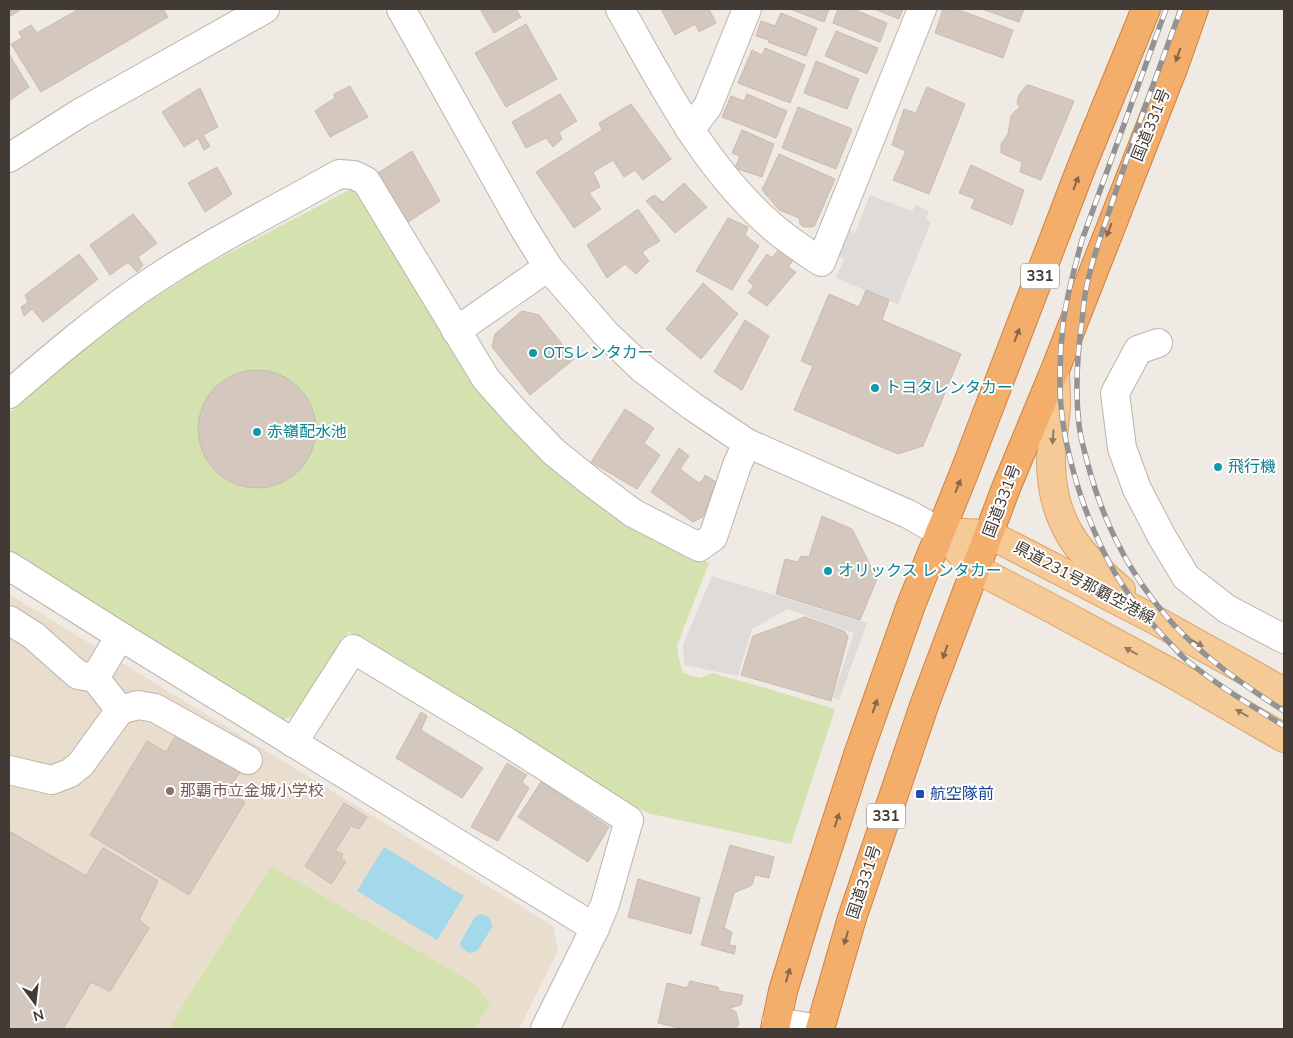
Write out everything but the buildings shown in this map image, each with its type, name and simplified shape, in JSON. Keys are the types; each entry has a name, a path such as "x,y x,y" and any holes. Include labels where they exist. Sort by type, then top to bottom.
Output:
{"highway":[{"name":"331","path":"776,1026 783,991 799,938 859,752 911,605 1083,163 1146,9"},
{"name":"国道331号","path":"820,1029 852,918 926,703 1006,488 1055,370 1174,66 1194,9"}],"main road":[{"path":"1055,370 1056,405 1051,462 1053,486 1060,515 1078,548 1090,562 1103,576 1155,620"},
{"name":"県道231号那覇空港線","path":"940,532 989,534 1155,620 1284,692"},
{"path":"940,532 976,569 1243,713 1284,738"}],"street":[{"path":"9,158 80,113 265,9"},
{"path":"401,9 522,225 548,267 606,334 643,369 692,406 747,443 908,514 940,532"},
{"path":"620,9 673,103 714,165 774,228 821,262 922,9"},
{"path":"690,130 708,106 747,9"},
{"path":"9,394 92,325 140,290 209,247 339,174 354,175 366,181 486,378 518,415 554,452 634,513 699,547 713,537 737,465 747,443"},
{"path":"456,331 548,267"},
{"path":"1158,343 1138,350 1115,394 1122,448 1137,490 1186,577 1227,609 1284,639"},
{"path":"9,566 595,928"},
{"path":"9,620 34,636 78,675 95,678 120,710"},
{"path":"95,678 120,636"},
{"path":"293,743 353,649 499,737 629,820 605,904 545,1029"},
{"path":"9,770 52,780 70,774 81,764 120,710 138,705 155,708 248,760"},
{"path":"776,1026 820,1029"}],"shaded area":[{"path":"870,195 912,211 916,205 929,211 926,220 931,222 898,304 836,278 844,259 838,255 849,230 855,233"},
{"path":"712,576 867,623 839,700 833,697 854,633 788,609 752,629 738,676 684,665 683,645"},
{"name":"那覇市立金城小学校","path":"9,594 553,926 558,950 519,1029 9,1029"}],"green space":[{"path":"349,190 356,190 378,230 437,322 611,514 709,563 677,645 683,673 700,678 712,673 835,709 791,844 647,813 349,632 297,715 282,720 9,555 9,413 75,356 121,320 197,270"},
{"path":"271,866 473,983 490,1003 475,1029 168,1029"}],"water":[{"path":"384,847 464,896 437,940 357,891"},
{"path":"481,914 488,916 492,927 478,950 469,953 461,947 460,943 475,917"}],"railway":[{"path":"1166,9 1082,240 1071,282 1064,314 1061,349 1060,398 1063,423 1074,473 1091,522 1116,576 1129,594 1156,628 1184,658 1220,685 1284,726"},
{"path":"1181,9 1098,243 1086,289 1078,360 1077,399 1079,425 1090,472 1104,514 1123,553 1146,591 1174,625 1199,649 1240,682 1284,711"}],"place":[{"name":"OTSレンタカー","path":"533,353"},
{"name":"トヨタレンタカー","path":"875,388"},
{"name":"赤嶺配水池","path":"257,432"},
{"name":"飛行機","path":"1218,467"},
{"name":"オリックス レンタカー","path":"828,571"},
{"name":"那覇市立金城小学校","path":"170,791"},
{"name":"航空隊前","path":"920,794"}]}
